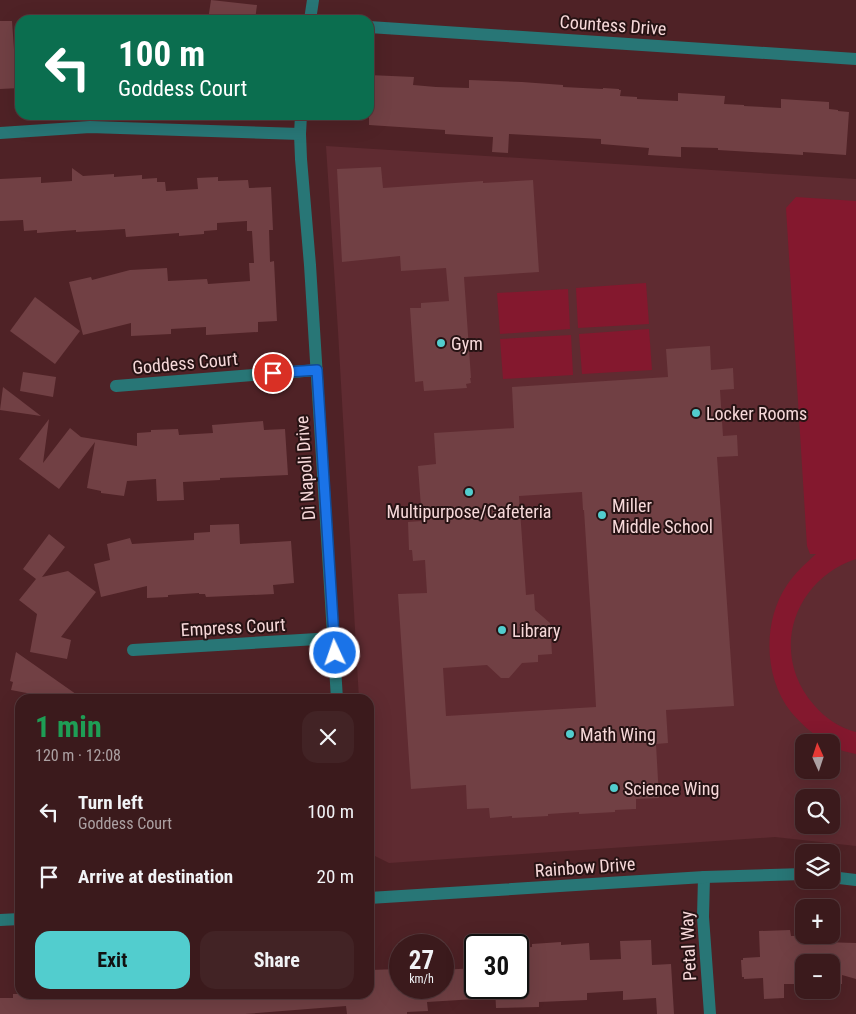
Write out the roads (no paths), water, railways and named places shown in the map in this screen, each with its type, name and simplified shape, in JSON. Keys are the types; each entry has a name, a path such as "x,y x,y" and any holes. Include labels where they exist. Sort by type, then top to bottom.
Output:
{"street":[{"path":"311,15 313,0"},
{"name":"Countess Drive","path":"374,27 856,59"},
{"name":"Di Napoli Drive","path":"300,120 300,159 310,265 337,694"},
{"path":"0,133 90,127 300,134"},
{"name":"Goddess Court","path":"116,386 317,370"},
{"name":"Empress Court","path":"133,650 334,638"},
{"name":"Rainbow Drive","path":"374,898 704,877 795,874"},
{"name":"Petal Way","path":"704,877 703,917 710,1014"},
{"path":"840,878 856,880"},
{"path":"0,920 15,919"}],"place":[{"name":"Gym","path":"441,343"},
{"name":"Locker Rooms","path":"696,413"},
{"name":"Multipurpose/Cafeteria","path":"469,492"},
{"name":"Miller Middle School","path":"602,515"},
{"name":"Library","path":"502,630"},
{"name":"Math Wing","path":"570,734"},
{"name":"Science Wing","path":"614,788"}]}
